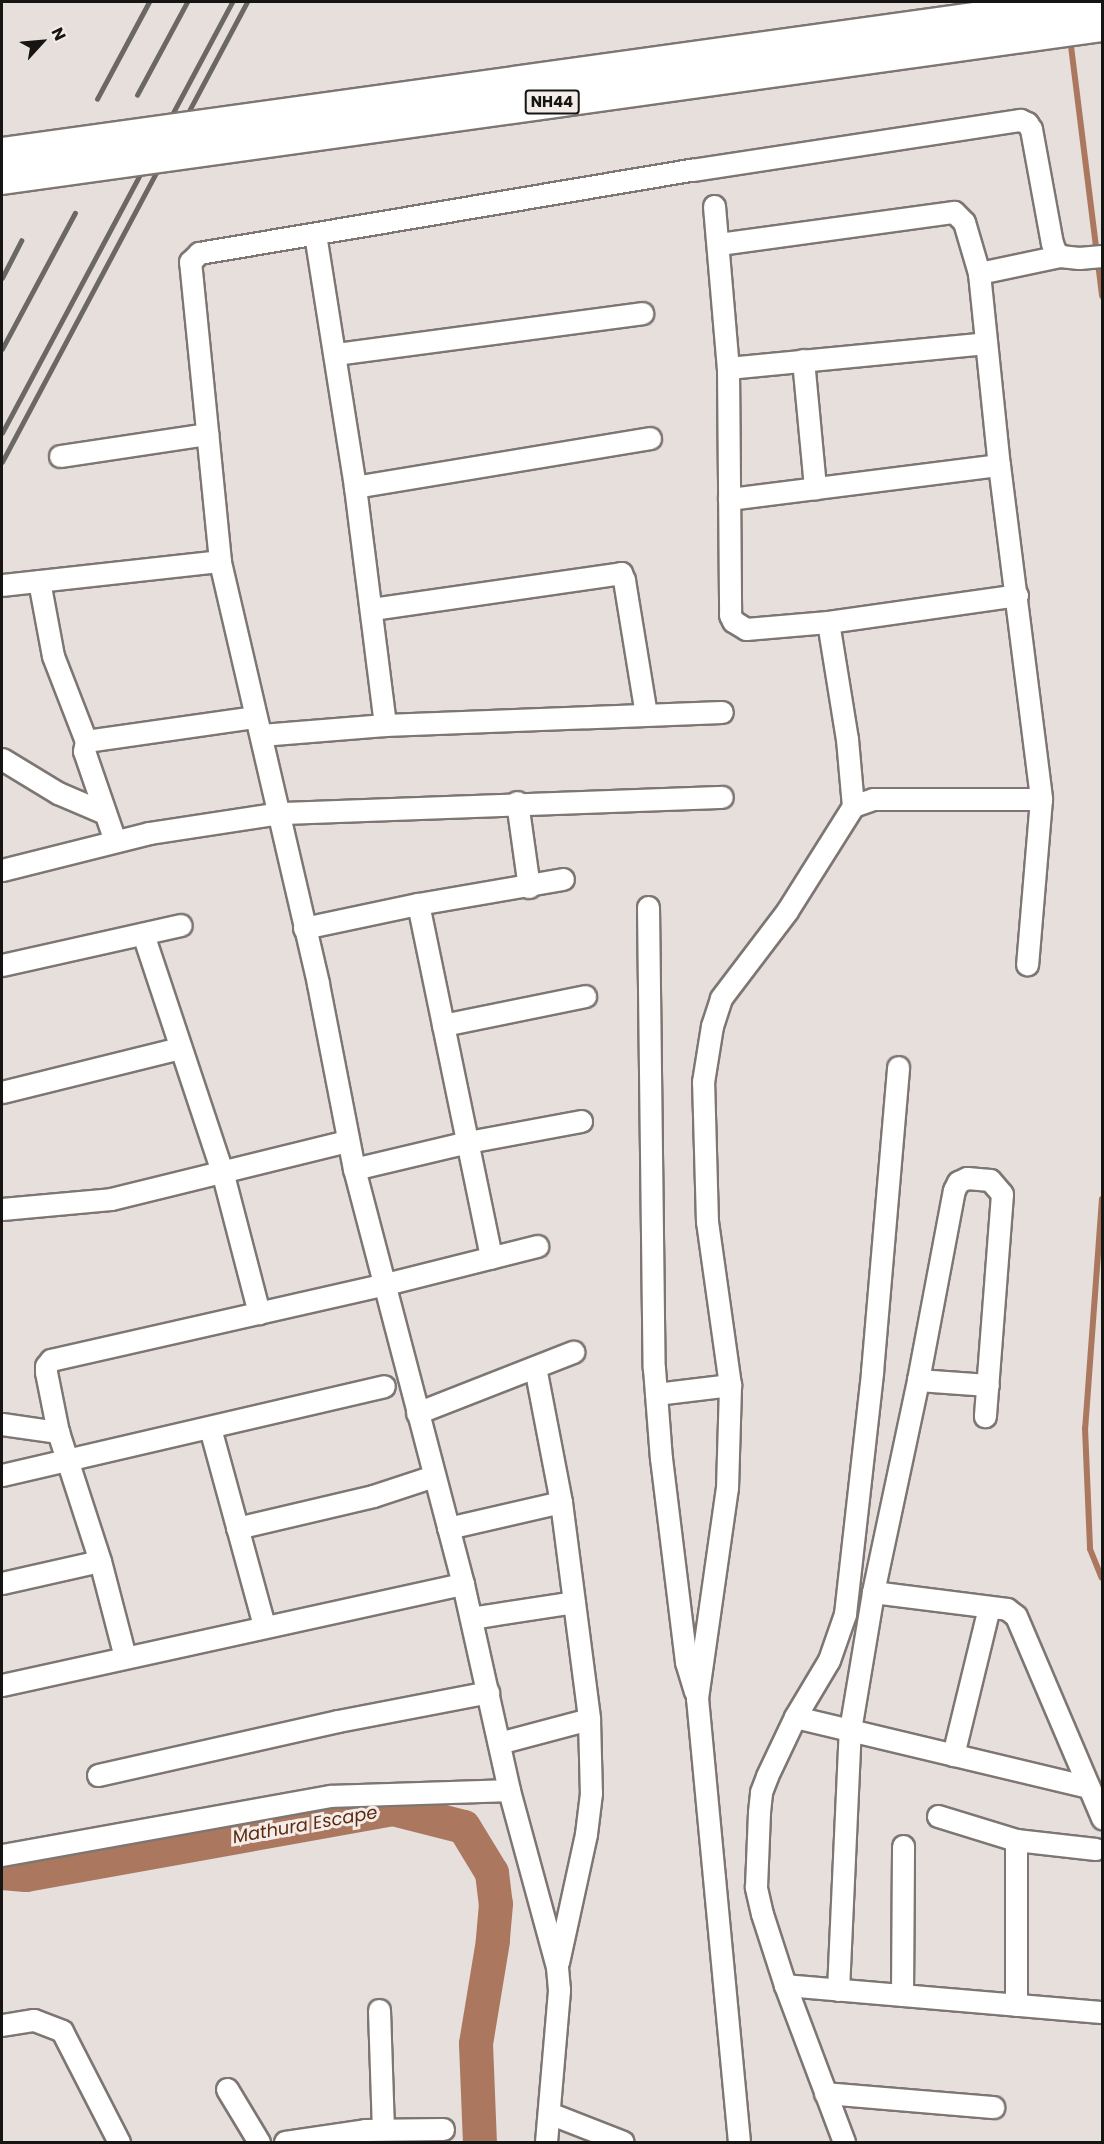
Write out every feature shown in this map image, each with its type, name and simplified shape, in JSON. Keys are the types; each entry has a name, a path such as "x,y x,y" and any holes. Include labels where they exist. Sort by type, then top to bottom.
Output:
{"highway":[{"name":"NH44","path":"2,154 1098,2"},
{"name":"NH44","path":"2,178 1102,25"}],"street":[{"path":"546,2142 559,1990 557,1967 509,1790 463,1584 354,1169 318,983 220,561 190,269 193,256 199,253 692,170 1020,120 1027,123 1031,129 1052,243 1070,257"},
{"path":"714,206 720,244 728,368 730,615 733,621 746,629 828,622 1017,596"},
{"path":"720,244 954,212 964,222 979,273 999,465 1041,800 1027,964"},
{"path":"315,234 336,354 372,609 385,725"},
{"path":"979,273 1070,257 1102,256"},
{"path":"336,354 642,313"},
{"path":"728,368 986,343"},
{"path":"803,360 815,488"},
{"path":"60,456 207,434"},
{"path":"355,488 650,438"},
{"path":"729,499 999,465"},
{"path":"2,585 220,561"},
{"path":"372,609 621,573 646,714"},
{"path":"39,581 53,656 86,741 84,750 115,842"},
{"path":"697,1698 727,1488 730,1385 707,1222 703,1082 711,1026 721,998 787,911 853,806 846,739 828,622"},
{"path":"86,741 258,726 385,725 722,712"},
{"path":"2,759 58,793 105,813"},
{"path":"2,870 149,833 280,813 517,802 722,797"},
{"path":"853,806 873,799 1041,800"},
{"path":"517,802 530,886"},
{"path":"304,928 418,903 563,879"},
{"path":"418,903 491,1258"},
{"path":"648,908 656,1394 686,1662 697,1698 739,2142"},
{"path":"2,965 181,926"},
{"path":"143,934 222,1171 259,1313"},
{"path":"443,1025 585,996"},
{"path":"2,1092 180,1048"},
{"path":"844,2142 785,1985 758,1896 757,1858 761,1792 795,1717 829,1660 845,1614 872,1372 898,1066"},
{"path":"354,1169 468,1142 581,1121"},
{"path":"2,1209 92,1203 348,1141"},
{"path":"838,1990 850,1730 873,1592 918,1380 954,1190 958,1182 967,1178 990,1180 1002,1194 986,1416"},
{"path":"125,1657 100,1561 57,1432 46,1372 46,1366 51,1360 386,1284 537,1246"},
{"path":"417,1413 573,1352"},
{"path":"535,1367 561,1502 589,1719 591,1793 586,1834 557,1967"},
{"path":"918,1380 988,1385"},
{"path":"656,1394 730,1385"},
{"path":"2,1475 384,1386"},
{"path":"2,1424 57,1432"},
{"path":"210,1428 264,1625"},
{"path":"237,1528 373,1496 434,1476"},
{"path":"448,1528 561,1502"},
{"path":"2,1583 100,1561"},
{"path":"2,1685 264,1625 463,1584"},
{"path":"873,1592 1007,1609 1016,1616 1102,1818"},
{"path":"471,1618 574,1602"},
{"path":"953,1755 989,1606"},
{"path":"98,1775 338,1721 488,1692"},
{"path":"795,1717 1089,1787"},
{"path":"499,1743 589,1719"},
{"path":"2,1855 331,1796 509,1790"},
{"path":"938,1816 1016,1840 1095,1849"},
{"path":"1016,1840 1016,2005"},
{"path":"902,1995 903,1846"},
{"path":"785,1985 1102,2012"},
{"path":"379,2010 383,2129"},
{"path":"2,2025 34,2020 62,2031 119,2142"},
{"path":"227,2089 259,2142"},
{"path":"825,2093 993,2107"},
{"path":"549,2113 623,2142"},
{"path":"285,2142 383,2129 443,2129"}],"waterway":[{"path":"1070,38 1102,296"},
{"path":"1102,1199 1085,1428 1090,1549 1102,1578"},
{"name":"Mathura Escape","path":"2,1873 26,1875 393,1809 464,1827 492,1873 496,1904 493,1941 476,2044 480,2142"}],"railway":[{"path":"97,99 149,2"},
{"path":"137,95 187,2"},
{"path":"2,433 232,2"},
{"path":"2,462 247,2"},
{"path":"2,349 75,213"},
{"path":"2,278 21,241"}]}
